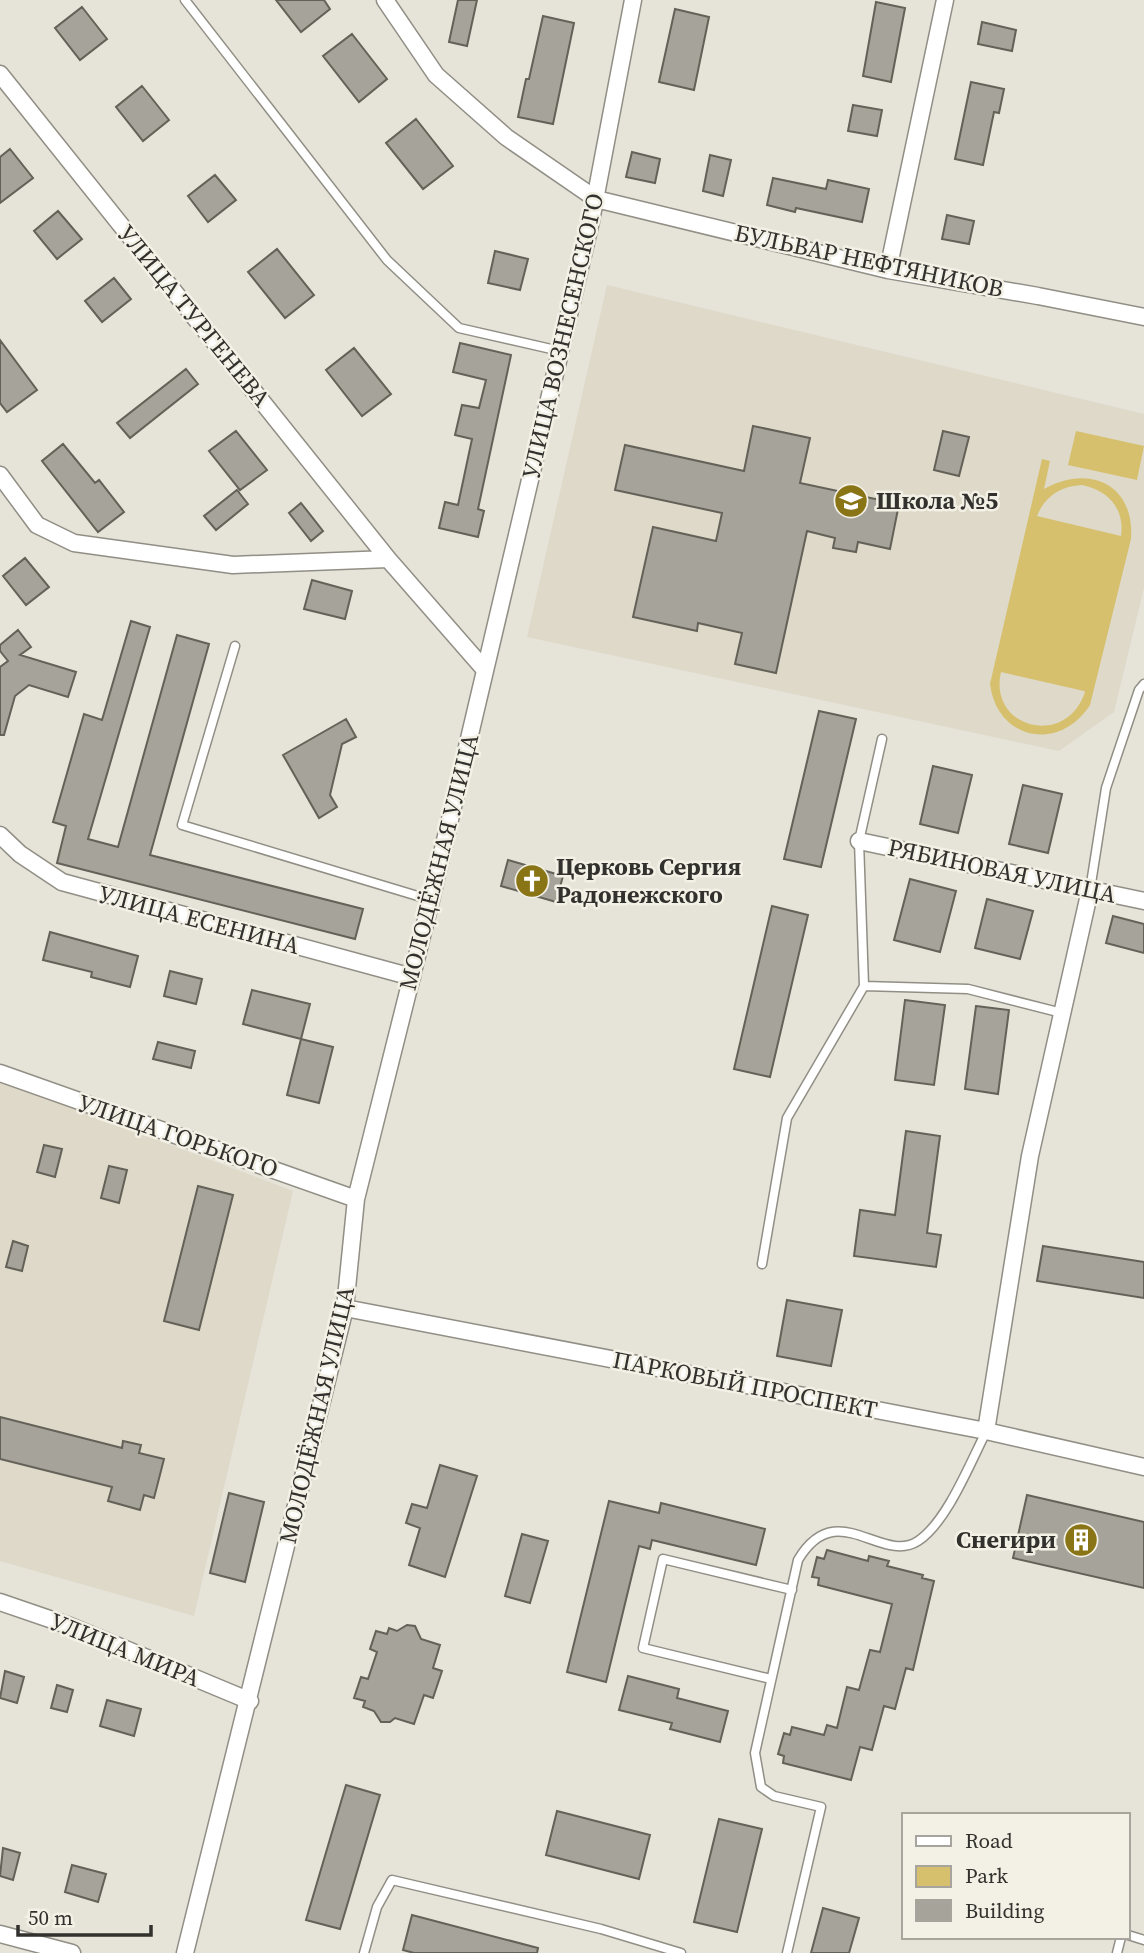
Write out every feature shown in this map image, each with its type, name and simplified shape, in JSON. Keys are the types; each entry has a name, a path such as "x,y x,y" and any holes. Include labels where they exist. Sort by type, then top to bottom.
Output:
{"street":[{"path":"385,0 436,75 506,137 596,199"},
{"name":"УЛИЦА ВОЗНЕСЕНСКОГО","path":"485,670 596,199 634,0"},
{"path":"888,270 945,0"},
{"name":"УЛИЦА ТУРГЕНЕВА","path":"0,74 388,558 485,670"},
{"name":"БУЛЬВАР НЕФТЯНИКОВ","path":"596,199 888,270 1144,317"},
{"path":"0,475 37,525 74,543 233,565 388,558"},
{"name":"МОЛОДЁЖНАЯ УЛИЦА","path":"186,1953 345,1308 356,1199 485,670"},
{"name":"УЛИЦА ЕСЕНИНА","path":"0,835 20,854 62,882 412,977"},
{"name":"РЯБИНОВАЯ УЛИЦА","path":"859,841 1144,901"},
{"path":"986,1432 1030,1156 1090,890"},
{"name":"УЛИЦА ГОРЬКОГО","path":"0,1073 356,1199"},
{"name":"ПАРКОВЫЙ ПРОСПЕКТ","path":"345,1308 986,1432 1144,1467"},
{"name":"УЛИЦА МИРА","path":"0,1602 69,1626 250,1701"},
{"path":"0,1934 72,1953"}],"lane":[{"path":"185,0 387,260 459,328 560,351"},
{"path":"235,646 182,825 431,900"},
{"path":"1090,890 1106,788 1139,690 1144,684"},
{"path":"762,1264 787,1118 864,986 859,841 882,739"},
{"path":"864,986 968,989 1062,1013"},
{"path":"787,1953 821,1807 775,1796 761,1787 755,1753 798,1560 808,1544 825,1533 839,1531 899,1546 916,1542 937,1524 986,1432"},
{"path":"771,1679 643,1648 663,1559 792,1590"},
{"path":"364,1953 377,1907 393,1880 601,1929 681,1953"}],"shaded area":[{"name":"Школа №5","path":"607,285 1144,414 1144,588 1114,712 1059,751 527,637"},
{"path":"0,1083 32,1090 293,1191 194,1616 0,1561"}],"green space":[{"path":"1076,431 1144,446 1137,480 1068,465"},
{"path":"1042,459 1050,461 1044,489 1077,478 1106,484 1117,492 1125,504 1130,520 1131,539 1090,705 1077,720 1062,730 1031,734 1004,718 995,703 990,684","holes":["1082,485 1100,491 1113,502 1120,517 1121,536 1037,516 1044,503 1055,493 1067,487","1001,672 1084,691 1085,692 1075,710 1062,721 1047,725 1031,724 1017,718 1006,707 1000,691"]}],"building":[{"path":"276,0 324,0 330,9 301,32"},
{"path":"458,0 477,0 467,46 449,42"},
{"path":"876,2 905,8 891,82 863,76"},
{"path":"82,7 107,39 80,60 55,28"},
{"path":"675,9 709,17 694,90 659,82"},
{"path":"543,16 574,23 553,124 518,117"},
{"path":"982,22 1016,30 1012,51 978,44"},
{"path":"352,34 387,79 359,102 323,56"},
{"path":"971,82 1004,89 999,113 994,112 983,165 955,159"},
{"path":"142,86 169,120 143,141 116,107"},
{"path":"853,105 882,110 877,136 848,131"},
{"path":"416,119 453,166 423,189 386,143"},
{"path":"10,149 33,178 0,203 0,157"},
{"path":"632,152 660,159 655,183 626,177"},
{"path":"710,155 731,160 723,196 703,191"},
{"path":"215,175 236,200 208,222 188,196"},
{"path":"773,178 826,189 828,180 869,189 862,222 796,208 795,212 767,205"},
{"path":"58,211 82,239 57,259 34,231"},
{"path":"947,215 974,221 969,244 942,239"},
{"path":"277,249 314,295 285,318 248,272"},
{"path":"495,251 528,259 520,290 488,283"},
{"path":"114,278 131,299 102,322 85,301"},
{"path":"0,340 37,390 7,412 0,403"},
{"path":"460,343 511,355 478,509 484,511 478,537 439,528 445,502 458,505 472,439 455,435 462,405 479,408 486,380 453,372"},
{"path":"354,348 391,394 362,416 326,370"},
{"path":"186,369 198,384 130,438 117,423"},
{"path":"753,426 810,438 800,483 899,504 890,549 858,542 856,552 833,548 835,538 807,531 776,673 735,664 742,633 698,623 697,631 633,617 653,527 716,541 722,513 615,490 625,445 744,471"},
{"path":"236,431 267,470 240,490 209,451"},
{"path":"943,431 969,437 959,476 934,470"},
{"path":"63,444 95,483 99,480 124,512 98,532 42,461"},
{"path":"237,490 248,504 216,530 204,516"},
{"path":"301,503 323,531 311,541 289,513"},
{"path":"25,558 49,587 26,605 3,576"},
{"path":"312,580 352,591 345,619 304,609"},
{"path":"131,621 150,627 88,839 118,847 177,635 209,644 150,855 363,909 355,939 57,863 66,826 53,822 84,714 102,720"},
{"path":"18,630 31,647 20,655 76,672 68,697 29,685 15,696 4,735 0,735 0,667 8,661 0,651 0,645"},
{"path":"819,711 856,719 821,867 784,859"},
{"path":"346,719 356,737 342,744 330,795 337,807 319,818 283,755"},
{"path":"933,766 972,775 958,833 920,824"},
{"path":"1023,785 1062,794 1048,853 1009,844"},
{"name":"Церковь Сергия Радонежского","path":"508,860 563,876 556,902 501,886"},
{"path":"910,879 956,891 940,952 894,940"},
{"path":"987,899 1033,911 1020,959 975,948"},
{"path":"772,906 808,915 770,1077 734,1069"},
{"path":"1113,916 1144,924 1144,953 1106,943"},
{"path":"50,932 138,956 130,987 91,977 92,972 43,960"},
{"path":"170,971 202,979 196,1004 164,996"},
{"path":"252,990 310,1004 301,1039 243,1024"},
{"path":"905,1000 945,1005 934,1085 895,1080"},
{"path":"976,1006 1009,1010 998,1094 965,1089"},
{"path":"301,1039 333,1047 319,1103 287,1095"},
{"path":"158,1042 195,1051 191,1068 153,1059"},
{"path":"906,1131 940,1136 927,1233 941,1235 936,1267 854,1256 860,1210 895,1215"},
{"path":"44,1145 62,1149 55,1177 37,1172"},
{"path":"109,1166 127,1170 119,1203 101,1198"},
{"path":"198,1186 233,1195 199,1330 164,1321"},
{"path":"13,1241 28,1246 22,1271 6,1267"},
{"path":"1043,1246 1144,1262 1144,1298 1037,1281"},
{"path":"787,1300 842,1310 831,1366 777,1356"},
{"path":"0,1417 122,1448 123,1441 141,1445 139,1453 164,1459 154,1498 144,1495 140,1510 108,1501 112,1487 0,1459"},
{"path":"440,1465 477,1476 445,1577 409,1565 420,1528 406,1523 412,1504 427,1508"},
{"path":"229,1493 264,1502 245,1582 210,1573"},
{"name":"Снегири","path":"1027,1495 1144,1522 1144,1588 1013,1558"},
{"path":"609,1501 659,1513 661,1503 765,1529 756,1565 652,1540 650,1549 639,1546 606,1682 567,1672"},
{"path":"522,1534 548,1541 530,1603 505,1596"},
{"path":"827,1550 868,1561 869,1556 889,1561 887,1566 923,1575 922,1578 934,1581 913,1670 906,1668 895,1709 884,1706 872,1750 860,1747 851,1780 783,1763 784,1756 778,1754 784,1733 790,1735 792,1727 824,1735 827,1725 837,1728 847,1687 859,1690 870,1650 880,1652 892,1604 818,1585 819,1578 812,1577 817,1557 824,1559"},
{"path":"407,1625 415,1626 421,1639 440,1645 433,1668 442,1671 433,1698 424,1695 414,1724 395,1718 390,1722 381,1722 374,1711 363,1707 365,1701 354,1698 361,1677 368,1679 377,1652 370,1649 376,1631 387,1634 389,1628 397,1631"},
{"path":"5,1671 24,1677 17,1703 0,1698"},
{"path":"628,1676 679,1689 677,1698 728,1711 720,1742 670,1729 672,1723 619,1710"},
{"path":"57,1685 73,1690 67,1712 51,1708"},
{"path":"107,1700 141,1709 134,1736 100,1726"},
{"path":"346,1785 380,1795 340,1929 306,1920"},
{"path":"557,1811 650,1835 639,1879 546,1855"},
{"path":"719,1819 762,1829 737,1932 694,1922"},
{"path":"3,1848 20,1853 13,1880 0,1876"},
{"path":"72,1865 106,1874 98,1902 65,1892"},
{"path":"823,1908 859,1918 849,1953 811,1953"},
{"path":"412,1915 538,1948 537,1953 414,1953 403,1950"}],"place":[{"name":"Школа №5","path":"851,501"},
{"name":"Церковь Сергия Радонежского","path":"532,881"},
{"name":"Снегири","path":"1081,1540"}]}
